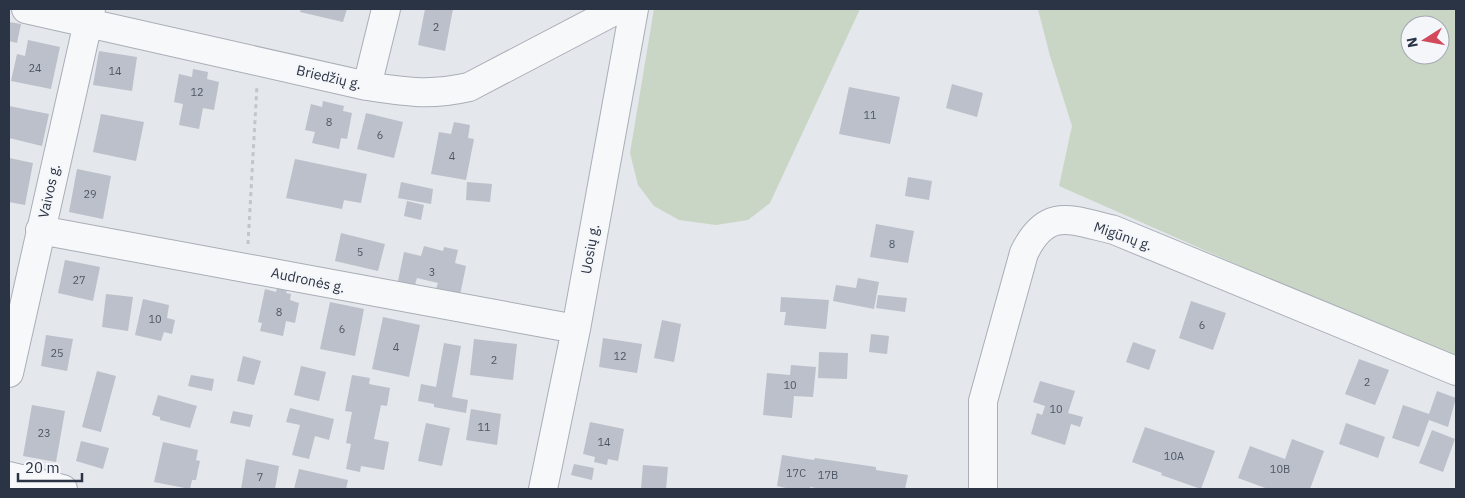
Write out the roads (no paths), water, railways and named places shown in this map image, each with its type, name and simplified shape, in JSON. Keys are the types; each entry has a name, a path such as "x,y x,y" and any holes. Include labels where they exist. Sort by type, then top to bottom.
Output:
{"street":[{"name":"Briedžių g.","path":"26,9 89,16 258,61 367,86 422,94 446,93 470,88 618,9"},
{"path":"367,86 386,9"},
{"name":"Uosių g.","path":"543,489 576,329 634,9"},
{"name":"Vaivos g.","path":"9,373 89,16"},
{"name":"Migūnų g.","path":"983,489 983,401 1024,253 1031,237 1050,221 1062,218 1114,230 1456,371"},
{"name":"Audronės g.","path":"40,230 247,267 378,294 576,329"},
{"path":"9,476 62,489"}]}
